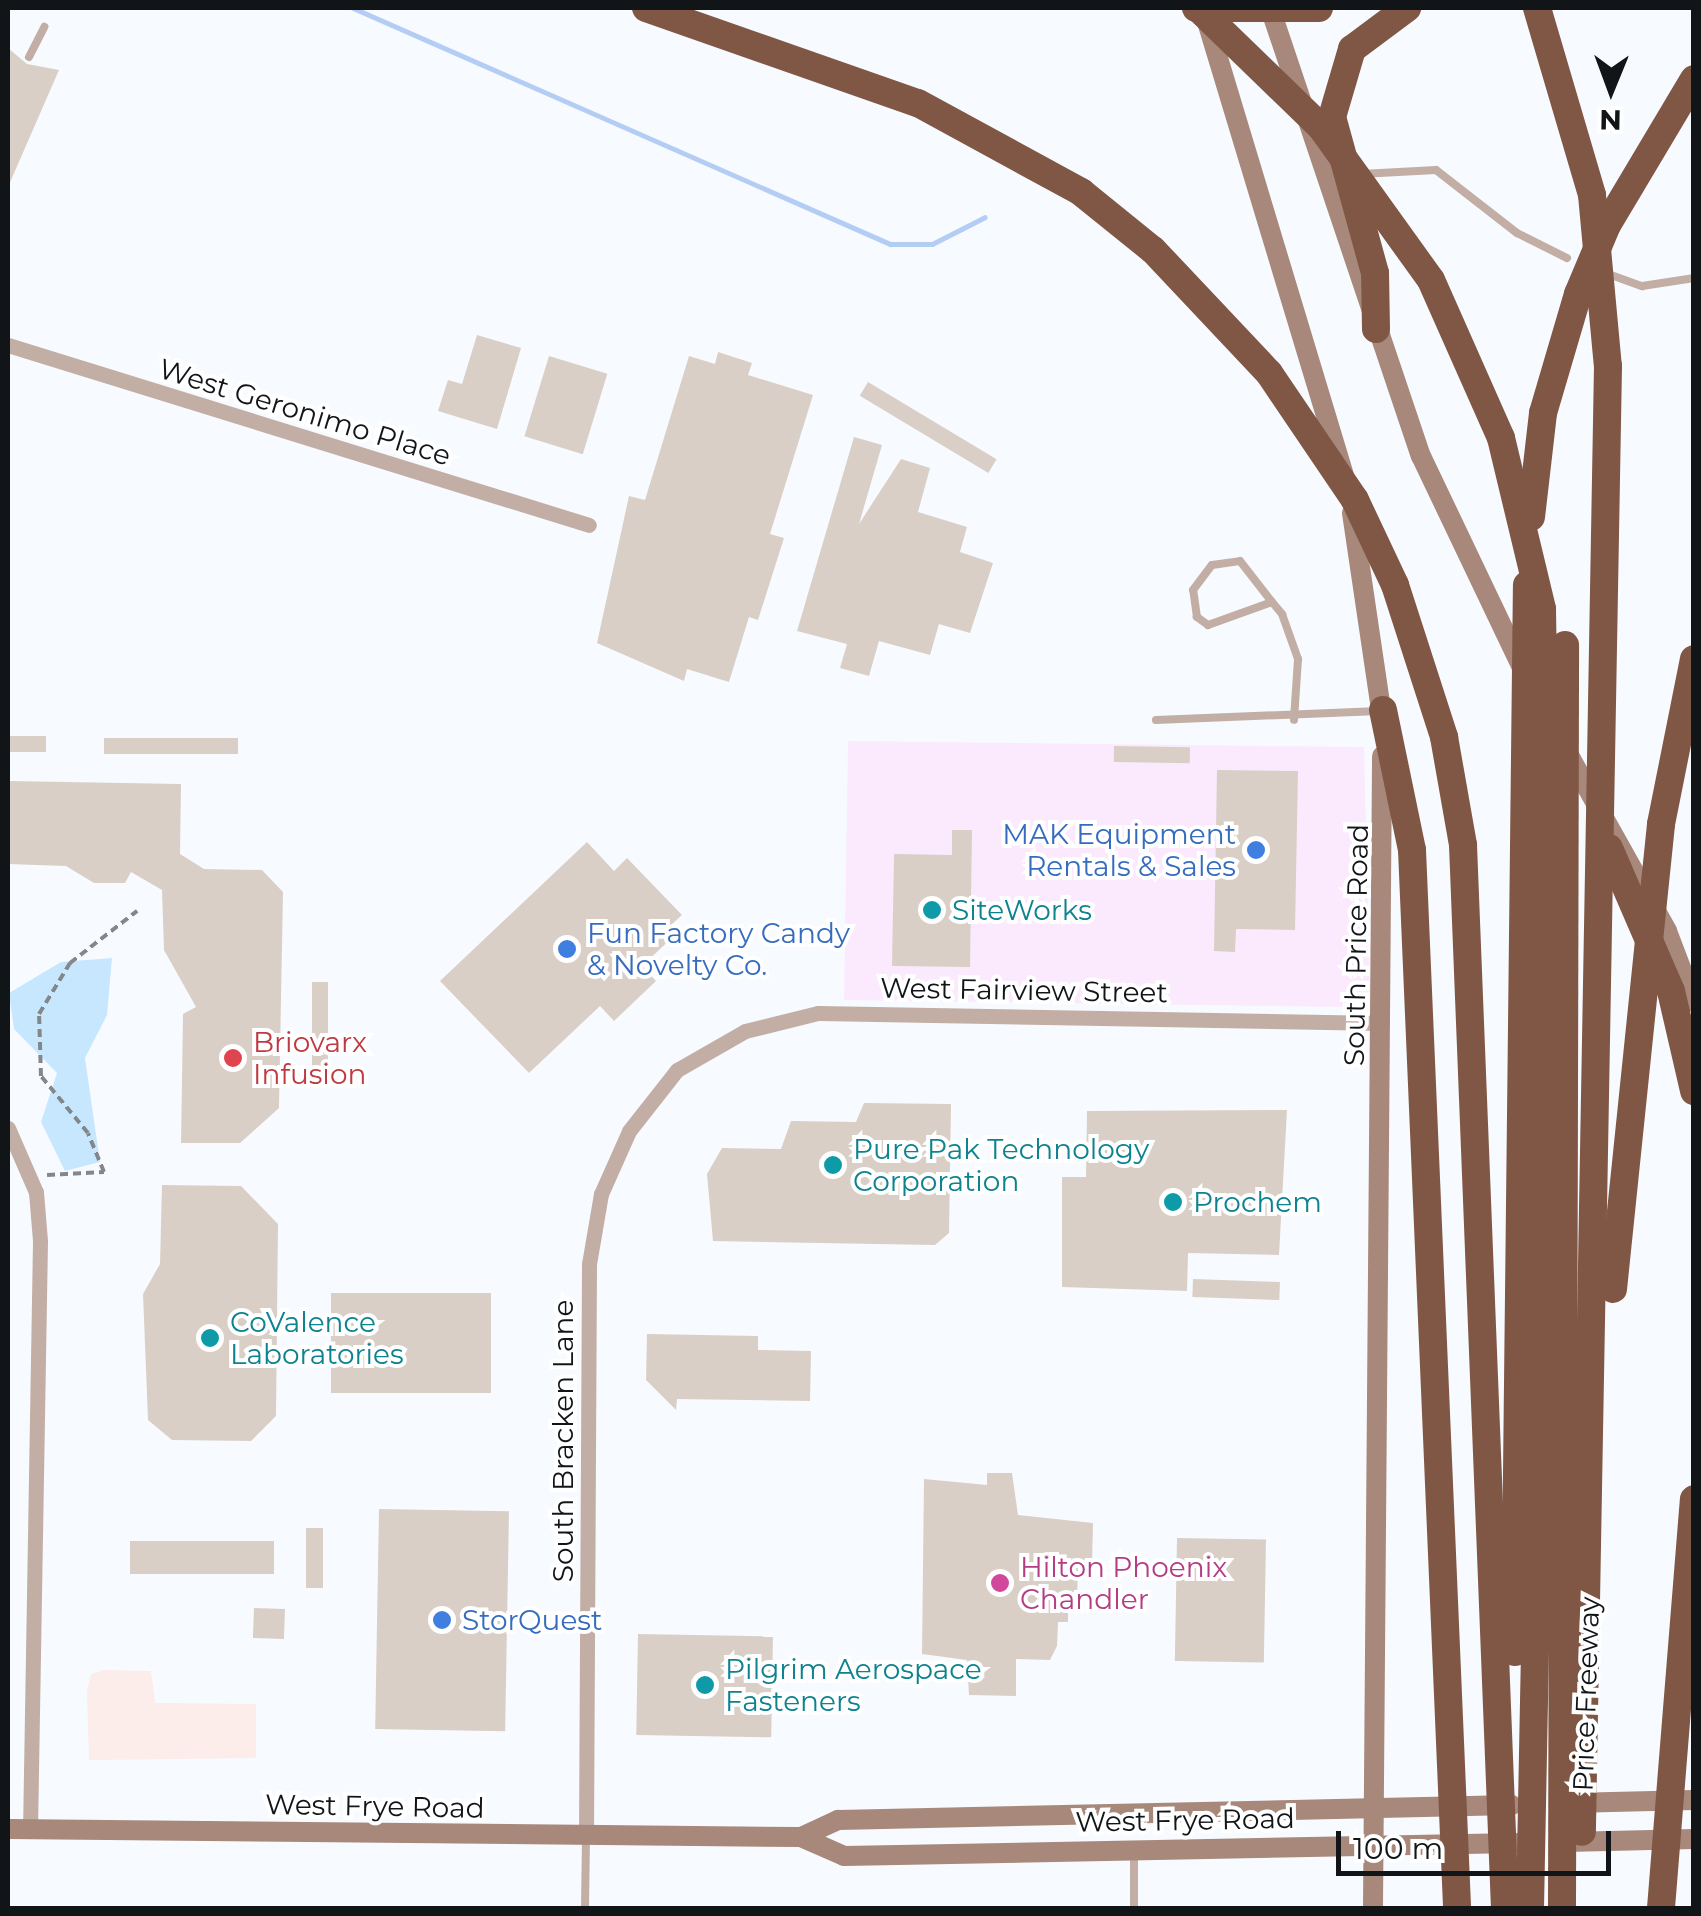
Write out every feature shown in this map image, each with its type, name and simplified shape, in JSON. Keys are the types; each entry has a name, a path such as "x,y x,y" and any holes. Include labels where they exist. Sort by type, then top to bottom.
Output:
{"highway":[{"path":"646,8 978,131 1082,192 1213,310 1294,406 1355,500 1420,652 1452,774 1467,902 1505,1908"},
{"path":"1200,8 1280,82 1363,177 1462,338 1534,564 1548,659 1559,788 1530,1908"},
{"path":"1200,8 1318,8"},
{"path":"1224,8 1368,156 1478,329 1552,556 1559,788 1562,1908"},
{"path":"1376,329 1375,273 1332,117 1340,70 1368,32 1407,8"},
{"path":"1537,8 1592,195 1609,400 1608,716 1593,1480"},
{"path":"1517,1908 1521,822 1533,498 1543,413 1578,294 1607,225 1694,79"},
{"path":"1593,1480 1676,719 1694,658"},
{"path":"1384,710 1412,850 1458,1908"},
{"path":"1550,722 1656,949 1694,1091"},
{"name":"Price Freeway","path":"1580,1908 1593,1480"},
{"path":"1662,1908 1694,1499"}],"main road":[{"name":"South Price Road","path":"1200,8 1331,416 1384,710 1373,1908"},
{"path":"1270,8 1376,329 1460,550 1550,722 1667,931 1694,1002"},
{"name":"West Frye Road","path":"801,1837 838,1820 1694,1800"},
{"path":"1133,1814 1134,1848"},
{"name":"West Frye Road","path":"8,1829 801,1837 844,1856 1694,1839"}],"street":[{"name":"West Geronimo Place","path":"8,346 590,524"},
{"name":"West Fairview Street","path":"677,1070 744,1031 818,1013 1382,1023"},
{"name":"South Bracken Lane","path":"586,1836 589,1264 601,1194 629,1131 677,1070"},
{"path":"8,1128 30,1176 40,1241 30,1830"}],"lane":[{"path":"29,57 44,27"},
{"path":"1346,176 1402,165 1436,170 1517,234 1568,258"},
{"path":"1611,275 1642,286 1694,278"},
{"path":"1272,602 1208,625 1197,617 1194,590 1212,564 1240,562 1272,602 1294,632 1294,720"},
{"path":"1156,720 1294,720 1384,710"},
{"path":"585,1908 586,1836"},
{"path":"1134,1848 1134,1908"}],"path":[{"path":"30,1176 104,1172 88,1133 41,1076 39,1014 70,962 137,910"}],"shaded area":[{"path":"848,741 1364,747 1370,992 1348,1007 844,1000"},
{"path":"112,958 107,1015 85,1058 100,1162 65,1171 41,1122 57,1073 14,1029 9,993 61,962"},
{"path":"104,1670 151,1671 155,1703 256,1704 256,1758 89,1760 87,1691 91,1674"}],"building":[{"path":"8,48 27,64 59,70 8,187"},
{"path":"477,335 521,348 497,429 438,411 448,380 462,384"},
{"path":"718,352 752,363 748,375 813,395 770,534 784,538 758,620 749,617 729,682 687,669 684,681 597,643 629,496 645,500 689,356 715,364"},
{"path":"549,356 607,374 583,454 524,436"},
{"path":"868,382 997,459 988,473 860,396"},
{"path":"854,437 882,445 859,524 901,459 930,468 918,512 967,527 960,552 993,563 970,633 939,624 930,655 879,641 869,676 840,668 847,644 797,631"},
{"path":"8,736 46,736 46,752 8,752"},
{"path":"104,738 238,738 238,754 104,754"},
{"path":"1114,746 1190,747 1190,763 1114,762"},
{"name":"MAK Equipment Rentals & Sales","path":"1217,770 1298,771 1295,930 1236,929 1235,952 1214,951"},
{"path":"8,781 181,784 180,854 204,869 262,870 283,892 279,1108 240,1143 181,1143 183,1014 196,1007 164,950 162,890 131,872 125,883 94,883 66,866 8,864"},
{"name":"SiteWorks","path":"952,830 972,830 970,967 892,966 894,854 952,855"},
{"name":"Fun Factory Candy & Novelty Co.","path":"587,842 614,871 627,858 682,915 671,925 678,932 642,966 656,981 614,1021 600,1006 529,1073 440,981"},
{"path":"312,982 328,982 328,1082 312,1082"},
{"name":"Pure Pak Technology Corporation","path":"864,1103 951,1104 949,1233 935,1245 713,1241 707,1174 722,1148 781,1149 791,1121 856,1122"},
{"name":"Prochem","path":"1287,1110 1279,1255 1188,1253 1187,1291 1062,1287 1062,1177 1086,1177 1087,1111"},
{"name":"CoValence Laboratories","path":"162,1185 241,1186 278,1224 276,1416 251,1441 172,1440 148,1420 143,1294 160,1264"},
{"path":"1193,1279 1280,1282 1279,1300 1192,1297"},
{"path":"331,1293 491,1293 491,1393 331,1393"},
{"path":"647,1334 758,1336 758,1350 811,1351 810,1401 677,1399 676,1410 646,1380"},
{"name":"Hilton Phoenix Chandler","path":"987,1473 1012,1473 1018,1515 1093,1523 1092,1566 1078,1565 1077,1601 1068,1601 1068,1622 1058,1622 1057,1646 1050,1660 1016,1659 1016,1696 969,1695 967,1660 922,1654 924,1479 987,1485"},
{"name":"StorQuest","path":"379,1509 509,1511 505,1731 375,1729"},
{"path":"306,1528 323,1528 323,1588 306,1588"},
{"path":"1177,1538 1266,1540 1264,1663 1175,1661"},
{"path":"130,1541 274,1541 274,1574 130,1574"},
{"path":"254,1608 285,1609 284,1639 253,1638"},
{"name":"Pilgrim Aerospace Fasteners","path":"638,1634 773,1636 771,1737 636,1735"}],"waterway":[{"path":"353,8 890,244 932,244 985,217"}],"place":[{"name":"MAK Equipment Rentals & Sales","path":"1256,850"},
{"name":"SiteWorks","path":"932,910"},
{"name":"Fun Factory Candy & Novelty Co.","path":"567,949"},
{"name":"Briovarx Infusion","path":"233,1058"},
{"name":"Pure Pak Technology Corporation","path":"833,1165"},
{"name":"Prochem","path":"1173,1202"},
{"name":"CoValence Laboratories","path":"210,1338"},
{"name":"Hilton Phoenix Chandler","path":"1000,1583"},
{"name":"StorQuest","path":"442,1620"},
{"name":"Pilgrim Aerospace Fasteners","path":"705,1685"}]}
